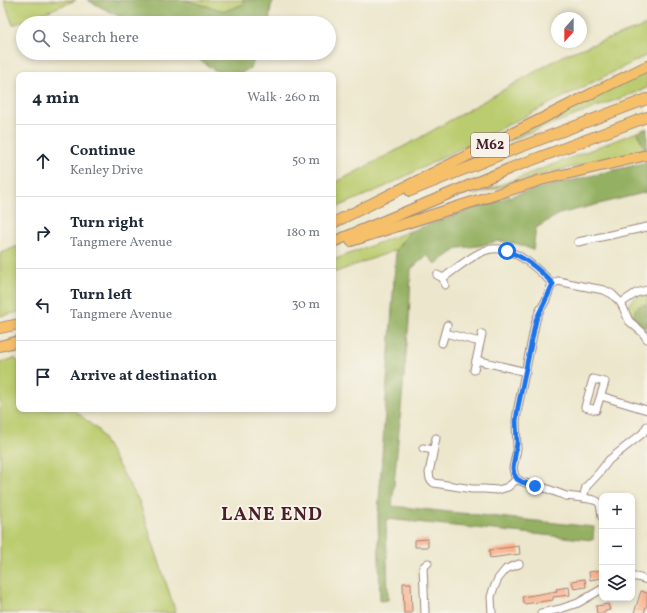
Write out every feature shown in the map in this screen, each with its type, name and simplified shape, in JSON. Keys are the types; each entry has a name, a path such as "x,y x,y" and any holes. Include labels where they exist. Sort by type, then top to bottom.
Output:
{"highway":[{"name":"M62","path":"336,222 647,66"},
{"name":"M62","path":"336,223 507,152 588,120 647,99"},
{"name":"M62","path":"336,241 511,168 647,117"},
{"path":"336,246 541,180 647,155"},
{"path":"0,328 16,325"},
{"path":"0,346 16,342"}],"street":[{"path":"578,242 647,227"},
{"path":"442,279 470,258 485,251 496,250 507,251 518,255 553,284"},
{"path":"599,502 596,500 566,496 545,488 522,482 517,479 514,474 513,468 517,443 516,421 518,407 536,320 550,288 553,284 561,281 604,290 612,294 621,303 629,321 642,332 647,339"},
{"path":"621,303 636,293 647,290"},
{"path":"442,343 447,325"},
{"path":"445,333 480,342"},
{"path":"474,370 482,334"},
{"path":"476,360 526,372"},
{"path":"600,396 647,410"},
{"path":"583,498 586,486 609,460 643,433 647,426"},
{"path":"436,438 429,475 430,479 434,483 472,489 498,490 508,487 517,479"},
{"path":"423,448 433,450"},
{"path":"425,613 423,567 428,563"},
{"path":"492,613 491,597 496,584 506,569 519,564"},
{"path":"635,577 647,580"},
{"path":"541,613 578,603 599,591"}],"green space":[{"path":"4,0 76,0 36,16 16,16 16,24 13,25"},
{"path":"87,0 184,0 225,11 244,4 243,0 275,0 271,5 270,16 118,16"},
{"path":"184,0 255,0 225,11"},
{"path":"647,25 647,55 384,187 336,208 336,182 416,140 566,54 587,48 587,46"},
{"path":"200,60 254,60 250,68 243,72 222,72 214,70"},
{"path":"647,69 647,88 500,144"},
{"path":"647,128 647,150 646,150 637,132"},
{"path":"637,132 646,150 548,173 474,195"},
{"path":"647,162 647,192 559,214 536,228 533,250 518,244 499,241 478,246 459,248 435,264 427,255 411,269 409,322 392,506 594,527 593,540 386,519 388,600 380,601 378,515 396,250 410,231 517,194"},
{"path":"410,231 396,250 336,272 336,259"},
{"path":"16,247 16,313 0,316 0,253"},
{"path":"647,294 647,331 632,315 629,310 629,305 631,301 637,297"},
{"path":"643,305 647,305 647,327 645,327 634,317 634,312 636,309"},
{"path":"14,358 16,360 16,412 77,412 98,430 139,501 176,613 0,613 0,363"}],"building":[{"path":"428,539 428,547 415,547 415,540"},
{"path":"519,546 520,554 490,558 489,550"},
{"path":"599,570 599,578 590,580 589,572"},
{"path":"585,579 586,587 574,589 572,581"},
{"path":"403,583 411,583 412,613 404,613"},
{"path":"569,587 570,595 553,597 553,600 524,604 522,597 557,591 556,589"},
{"path":"641,591 647,593 647,604 644,613 634,613"},
{"path":"608,604 610,610 605,611 605,613 597,613 596,606"}],"district":[{"name":"LANE END","path":"272,515"}],"route":[{"path":"507,251 518,255 532,265 553,284 536,320 516,421 517,449 513,464 513,471 517,479 535,486"}]}
